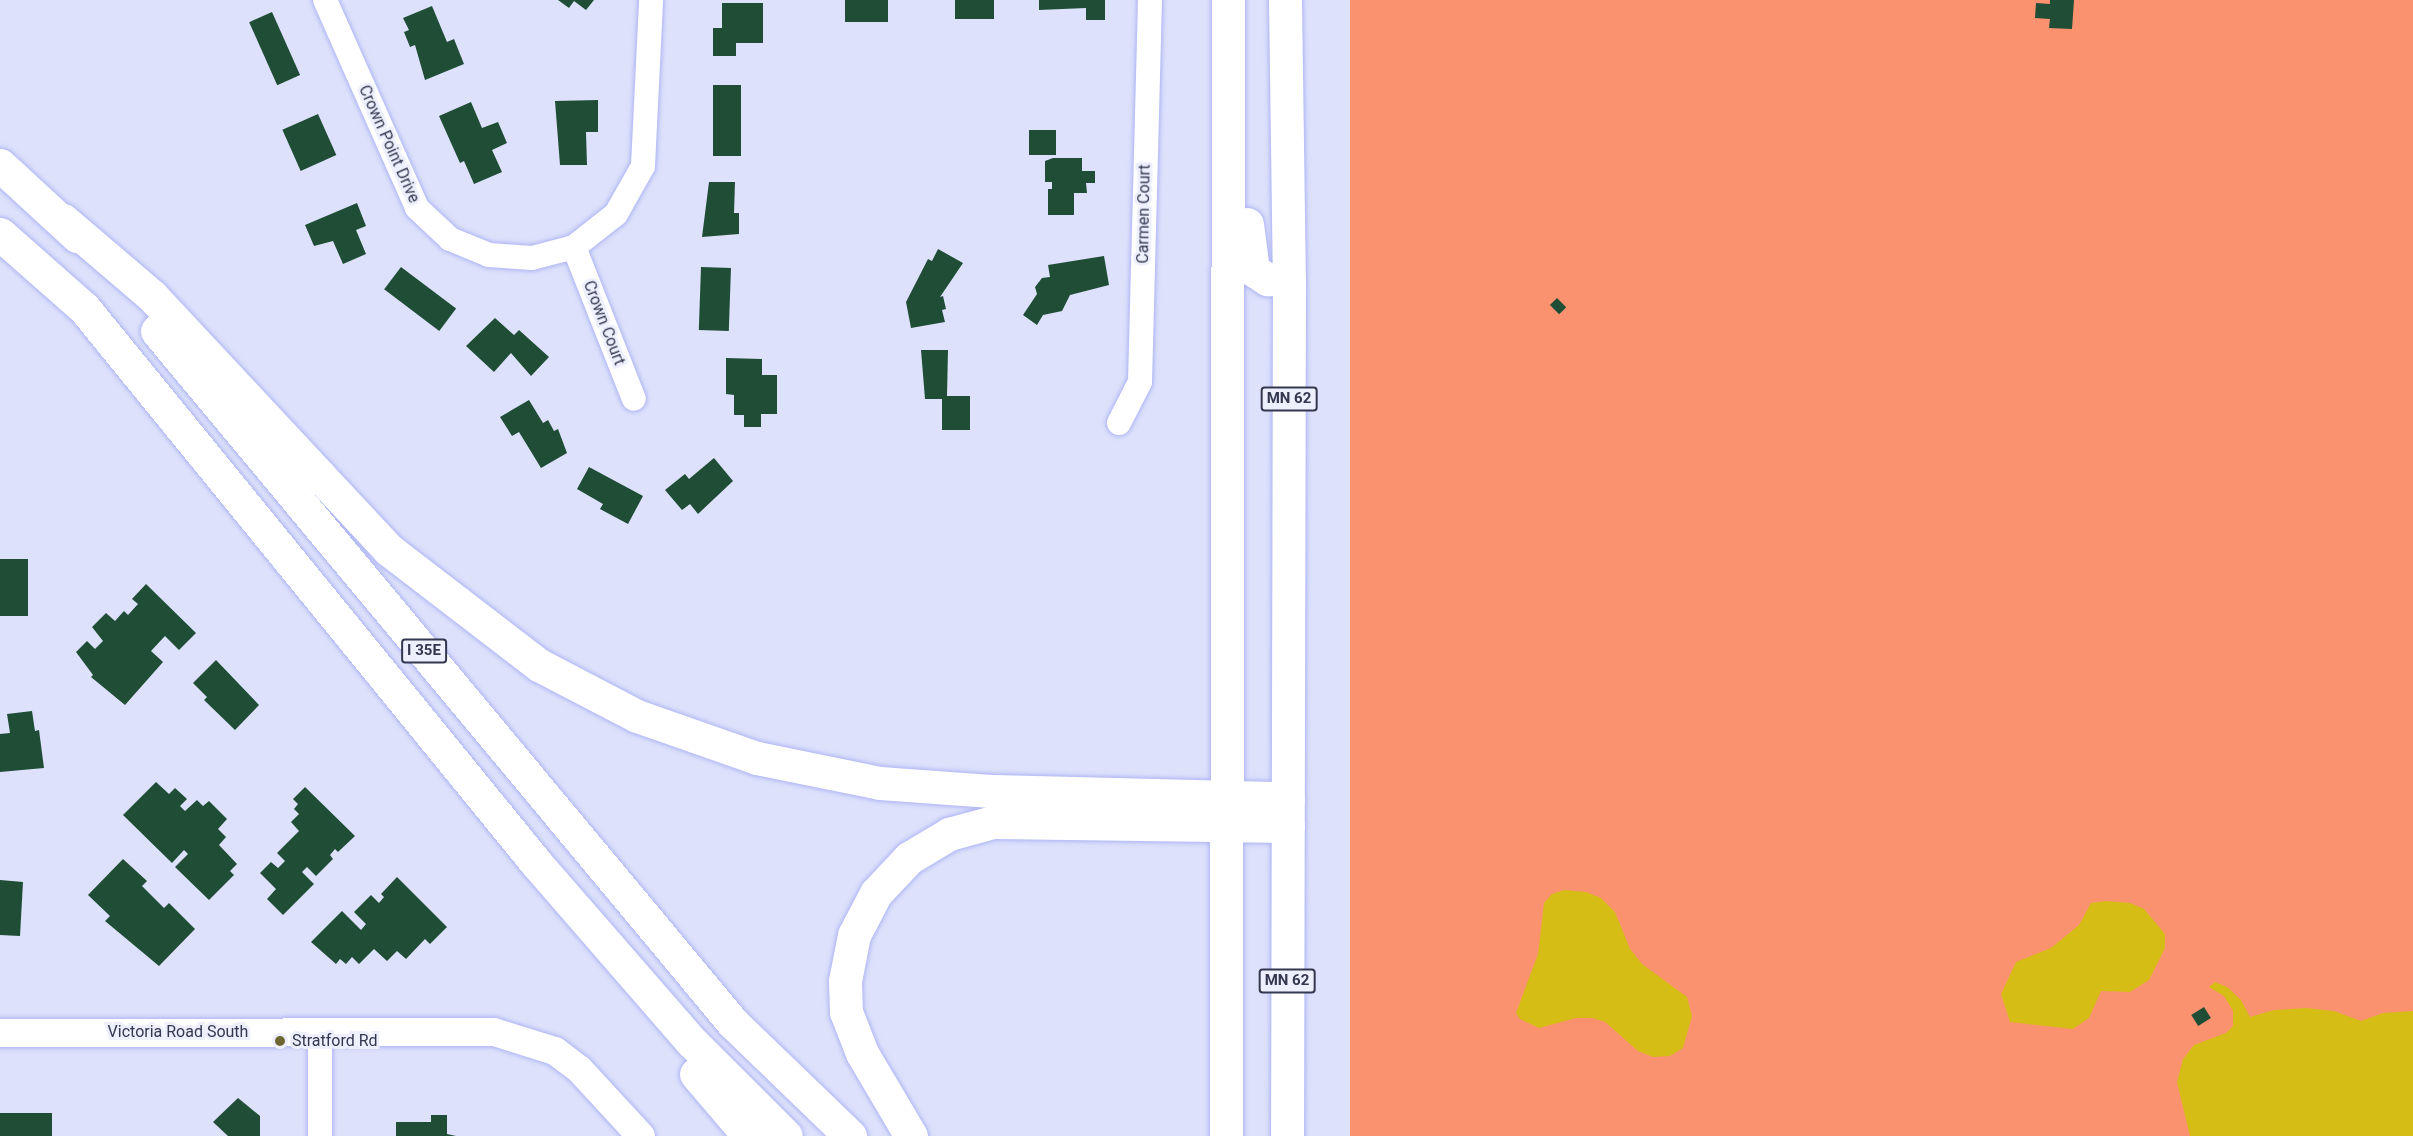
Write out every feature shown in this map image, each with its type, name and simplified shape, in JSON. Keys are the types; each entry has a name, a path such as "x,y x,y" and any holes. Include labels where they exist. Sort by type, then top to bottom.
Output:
{"highway":[{"path":"1226,1136 1228,0"},
{"path":"1244,0 1248,249 1250,261 1259,275 1289,280"},
{"path":"1278,0 1285,64"},
{"name":"MN 62","path":"1285,0 1289,280 1287,1136"},
{"name":"I 35E","path":"0,165 63,220 733,1023 850,1136"},
{"path":"63,220 153,297 390,550 539,665 637,716 757,758 880,783 1227,812"},
{"name":"I 35E","path":"0,234 84,308 537,864 691,1041 786,1136"},
{"path":"911,1136 862,1053 846,1012 845,981 854,935 876,893 909,858 949,834 993,822 1227,812 1288,812"},
{"path":"537,864 641,1010 749,1136"}],"street":[{"name":"Crown Point Drive","path":"325,0 417,208 450,239 489,255 532,258 574,246 616,214 643,166 651,0"},
{"name":"Carmen Court","path":"1119,423 1140,382 1150,0"},
{"name":"Crown Court","path":"574,246 634,399"},
{"path":"320,1032 320,1136"},
{"name":"Victoria Road South","path":"0,1033 494,1032 555,1051 580,1070 641,1136"}],"shaded area":[{"path":"1350,0 2413,0 2413,1136 1350,1136"},
{"path":"1564,890 1586,892 1601,898 1615,912 1630,949 1642,964 1687,997 1692,1016 1683,1048 1670,1056 1653,1057 1638,1051 1605,1022 1592,1018 1576,1018 1539,1028 1520,1019 1516,1013 1538,954 1544,903 1552,894"},
{"path":"2106,901 2130,903 2144,909 2165,934 2165,948 2149,980 2130,992 2101,991 2089,1018 2073,1029 2010,1022 2001,994 2016,962 2051,948 2079,925 2091,903"},
{"path":"2215,982 2227,987 2241,1000 2250,1017 2274,1010 2306,1008 2334,1011 2361,1021 2383,1013 2413,1011 2413,1136 2190,1136 2177,1082 2183,1059 2194,1045 2226,1033 2233,1026 2233,1011 2224,996 2209,987"}],"building":[{"path":"558,0 594,0 586,10 574,1 569,8"},
{"path":"845,0 888,0 888,22 845,22"},
{"path":"955,0 994,0 994,19 955,19"},
{"path":"1039,0 1105,0 1105,20 1086,20 1086,8 1039,10"},
{"path":"2050,0 2074,0 2072,29 2049,28 2050,19 2035,18 2036,3 2050,4"},
{"path":"722,3 763,3 763,43 736,43 736,56 713,56 713,28 722,28"},
{"path":"432,6 447,42 454,39 464,64 425,80 415,45 410,47 404,32 409,30 403,18"},
{"path":"272,12 300,75 277,85 249,22"},
{"path":"713,85 741,85 741,156 713,156"},
{"path":"598,100 598,132 586,132 587,165 560,165 555,101"},
{"path":"471,102 482,128 498,122 507,143 492,150 502,172 474,184 464,161 460,163 439,116"},
{"path":"318,114 336,155 301,171 282,130"},
{"path":"1029,130 1056,130 1056,155 1029,155"},
{"path":"1053,158 1082,158 1082,171 1095,171 1095,183 1086,183 1087,193 1074,193 1074,215 1048,215 1048,189 1052,189 1052,182 1045,182 1045,161"},
{"path":"709,182 735,182 734,213 739,213 739,234 702,237"},
{"path":"357,203 366,226 356,230 366,254 343,264 333,241 314,246 305,225"},
{"path":"938,249 963,263 940,297 943,296 946,309 942,310 945,322 911,328 906,302 928,259 932,261"},
{"path":"1104,256 1109,285 1070,295 1062,311 1043,315 1037,325 1023,315 1037,294 1035,287 1042,278 1050,277 1048,265"},
{"path":"401,267 456,309 439,331 384,289"},
{"path":"701,267 731,268 729,331 699,330"},
{"path":"1557,298 1566,307 1559,314 1550,305"},
{"path":"495,318 514,335 519,330 549,357 531,376 511,353 494,372 466,346"},
{"path":"921,350 948,350 947,396 970,396 970,430 942,430 942,399 925,399"},
{"path":"726,358 762,359 762,375 777,375 777,414 761,414 761,427 744,427 744,415 734,415 734,395 726,394"},
{"path":"529,400 543,423 548,420 554,431 558,429 567,453 541,468 519,432 512,436 500,417"},
{"path":"714,458 733,481 698,514 690,504 682,510 665,490 685,474 689,479"},
{"path":"589,467 643,496 628,524 600,509 603,504 577,489"},
{"path":"0,559 28,559 28,616 0,616"},
{"path":"146,584 196,633 179,650 165,636 151,651 163,662 125,705 91,677 93,675 76,652 87,641 95,649 103,641 92,627 106,613 115,621 124,611 128,615 138,604 132,599"},
{"path":"216,660 259,705 235,730 204,700 207,697 193,683"},
{"path":"32,711 35,731 39,730 44,768 0,772 0,734 10,733 7,714"},
{"path":"156,782 169,794 175,788 187,799 180,806 185,811 197,800 203,806 209,801 227,819 218,829 226,837 219,845 237,864 230,871 234,875 209,900 175,867 188,854 184,850 172,863 123,815"},
{"path":"305,787 355,836 338,852 335,849 330,855 333,859 316,876 307,867 302,872 314,884 283,915 267,899 276,889 260,873 271,862 278,868 285,861 277,853 299,831 291,822 299,814 294,809 298,804 293,799"},
{"path":"123,859 147,881 142,886 164,908 169,903 195,929 159,966 105,921 110,916 88,895"},
{"path":"397,877 447,927 430,944 425,939 406,959 397,951 387,961 374,949 359,964 352,957 346,964 340,959 336,964 311,942 342,911 361,930 366,924 354,912 371,895 379,903 384,897 381,894"},
{"path":"0,880 23,882 20,936 0,935"},
{"path":"2204,1007 2211,1018 2198,1026 2191,1015"},
{"path":"238,1098 260,1116 260,1136 228,1136 213,1122"},
{"path":"0,1113 52,1113 52,1136 0,1136"},
{"path":"431,1115 447,1115 447,1134 456,1136 396,1136 396,1122 431,1122"}],"place":[{"name":"Stratford Rd","path":"280,1041"}]}
